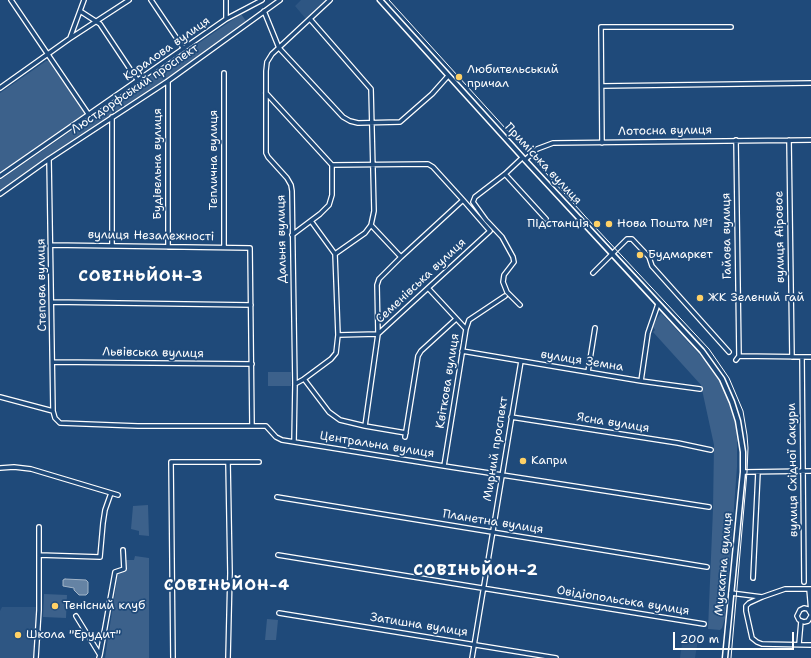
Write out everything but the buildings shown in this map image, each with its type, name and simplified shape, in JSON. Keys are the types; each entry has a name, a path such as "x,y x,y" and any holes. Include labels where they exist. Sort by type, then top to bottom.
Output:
{"street":[{"path":"11,0 89,115"},
{"path":"69,39 84,0"},
{"path":"0,88 69,39 129,0"},
{"path":"150,0 184,49"},
{"name":"Коралова вулиця","path":"226,0 226,19"},
{"name":"Коралова вулиця","path":"0,176 226,19 262,0"},
{"name":"Люстдорфський проспект","path":"0,194 49,159 168,81 280,0"},
{"name":"Дальня вулиця","path":"294,442 295,384 291,185 266,153 266,71 267,62 272,54 330,0"},
{"name":"Приміська вулиця","path":"382,0 448,76 702,351 722,379 732,402 738,421 743,452 742,472"},
{"path":"80,11 100,24 138,81"},
{"path":"264,11 279,48 343,117 354,122 372,123 396,122 403,120 432,94 448,76"},
{"path":"310,19 370,86 372,93 374,211 371,225 365,233 335,254"},
{"path":"602,143 601,27 731,27"},
{"name":"Теплична вулиця","path":"224,73 224,247"},
{"name":"Будівельна вулиця","path":"168,81 168,247"},
{"path":"602,86 811,83"},
{"path":"266,93 332,165 331,201 325,210 292,235"},
{"path":"112,117 112,246"},
{"name":"Гайова вулиця","path":"736,140 739,356"},
{"name":"вулиця Аіровое","path":"789,140 792,357"},
{"name":"Лотосна вулиця","path":"520,305 507,292 503,282 504,275 514,262 513,257 502,238 473,202 475,197 537,150 553,143 811,140"},
{"name":"Степова вулиця","path":"49,159 53,411"},
{"path":"332,165 428,164 433,167 464,200 380,276 378,282 378,334 365,426"},
{"path":"505,174 546,219"},
{"name":"Семенівська вулиця","path":"338,335 378,334 490,231 464,200"},
{"path":"295,384 334,356 337,349 338,335 335,254 311,222"},
{"path":"371,225 401,256"},
{"path":"593,273 627,238 632,239 649,257 652,266 729,352"},
{"name":"вулиця Незалежності","path":"51,246 250,248 251,304"},
{"name":"Квіткова вулиця","path":"428,288 466,328 444,466"},
{"path":"466,328 469,320 505,296"},
{"path":"52,302 251,304 252,426"},
{"path":"640,381 648,333 658,304"},
{"path":"304,379 324,406 335,417 346,422 405,435 418,356 421,351 456,319"},
{"path":"588,372 594,328"},
{"name":"вулиця Земна","path":"462,351 640,381 700,389"},
{"path":"736,360 739,356 811,357"},
{"name":"вулиця Східної Сакури","path":"802,357 804,582"},
{"name":"Мирний проспект","path":"472,658 521,361"},
{"name":"Львівська вулиця","path":"53,362 252,364"},
{"path":"0,397 53,411"},
{"name":"Центральна вулиця","path":"53,411 53,415 57,421 64,424 266,426 278,438 294,442 709,507"},
{"name":"Ясна вулиця","path":"511,417 678,443 711,450"},
{"path":"173,658 171,462 259,462"},
{"path":"228,462 230,573 228,658"},
{"path":"0,468 14,467 54,474 118,495"},
{"path":"742,472 811,471"},
{"name":"Мускатна вулиця","path":"725,658 742,472"},
{"path":"753,578 758,472"},
{"path":"39,555 100,557 105,510 110,493"},
{"name":"Планетна вулиця","path":"277,497 707,567"},
{"path":"36,658 39,610 39,527"},
{"path":"99,656 115,572 124,569 124,550"},
{"name":"Овідіопольська вулиця","path":"278,555 704,624"},
{"path":"801,621 808,621 811,614 810,589 785,589 762,597 746,606 750,633 754,641 762,644 811,645"},
{"path":"731,593 762,597"},
{"path":"799,644 801,621 798,616 800,610 806,608 811,614"},
{"name":"Затишна вулиця","path":"279,613 556,658"},
{"path":"76,616 99,656"}],"shaded area":[{"path":"301,0 328,0 306,19 295,6"},
{"path":"241,14 246,21 185,66 0,191 0,180"},
{"path":"46,61 49,61 85,111 85,114 0,173 0,93"},
{"path":"661,313 714,370 721,381 735,422 737,439 737,467 725,618 720,630 708,629 714,445 701,385 653,332 655,330 653,327"},
{"path":"268,372 291,372 291,386 268,386"},
{"path":"148,505 149,536 139,535 139,531 131,529 133,506"},
{"path":"135,556 149,558 149,658 105,658 118,573 127,570 125,560 134,560"},
{"path":"63,580 86,580 88,582 88,593 86,595 79,595 74,588 63,586"},
{"name":"Тенісний клуб","path":"44,594 67,595 66,618 43,617"},
{"name":"Школа \"Ерудит\"","path":"2,607 38,607 35,658 0,658 0,611"},
{"path":"267,619 278,620 276,640 265,640"},
{"path":"683,637 698,640 695,658 680,658"}],"tram line":[{"path":"389,0 594,226 709,349 729,378 743,411 748,448 731,658"}],"place":[{"name":"Любительський причал","path":"459,77"},
{"name":"Підстанція","path":"597,224"},
{"name":"Нова Пошта №1","path":"609,224"},
{"name":"Будмаркет","path":"640,255"},
{"name":"ЖК Зелений гай","path":"700,298"},
{"name":"Капри","path":"523,461"},
{"name":"Тенісний клуб","path":"55,606"},
{"name":"Школа \"Ерудит\"","path":"18,635"}],"district":[{"name":"СОВІНЬЙОН-3","path":"141,277"},
{"name":"СОВІНЬЙОН-2","path":"476,571"},
{"name":"СОВІНЬЙОН-4","path":"227,586"}]}
